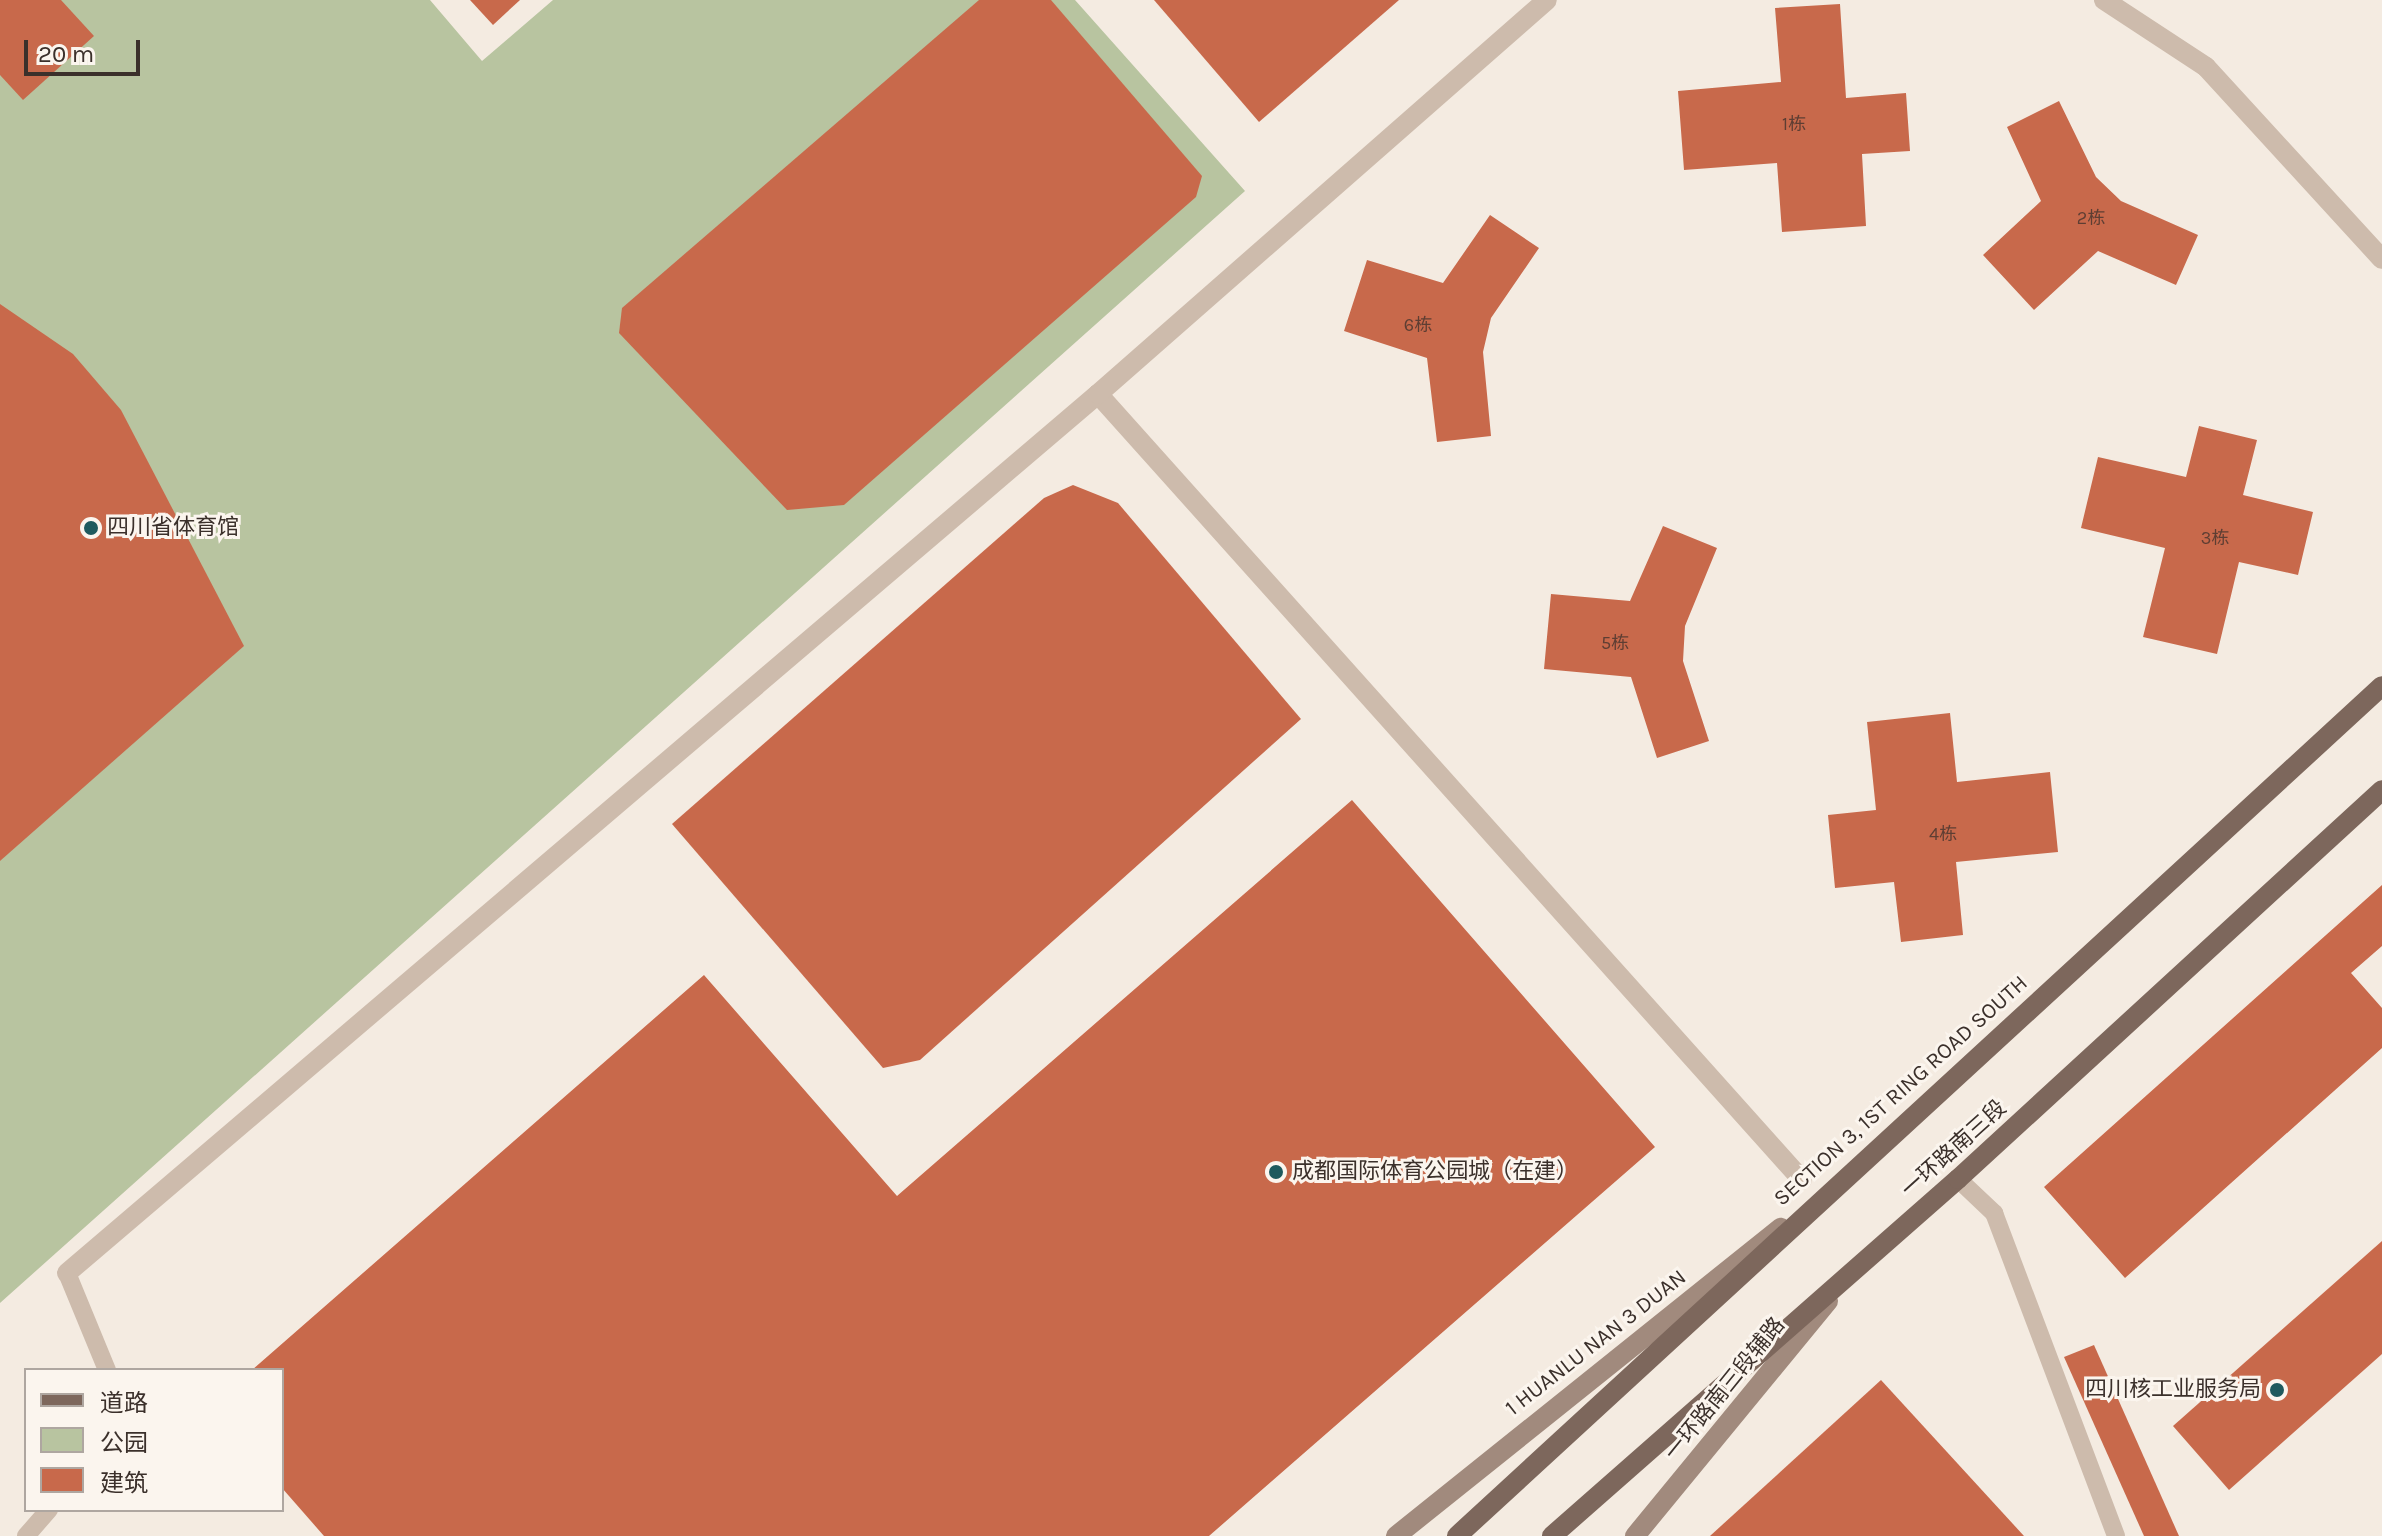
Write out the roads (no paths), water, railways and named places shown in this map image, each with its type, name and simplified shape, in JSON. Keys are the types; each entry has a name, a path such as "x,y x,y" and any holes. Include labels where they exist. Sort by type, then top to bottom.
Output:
{"main road":[{"name":"SECTION 3, 1ST RING ROAD SOUTH","path":"1457,1536 1828,1190 2382,686"},
{"name":"一环路南三段","path":"1552,1536 1958,1179 2382,790"},
{"name":"1 HUANLU NAN 3 DUAN","path":"1396,1536 1828,1190"},
{"name":"一环路南三段辅路","path":"1635,1536 1852,1272"}],"street":[{"path":"67,1273 1098,394 1547,0"},
{"path":"2104,0 2206,67 2382,259"},
{"path":"1098,394 1802,1180"}],"lane":[{"path":"1958,1179 1994,1213 2116,1536"},
{"path":"67,1273 106,1368"},
{"path":"26,1536 47,1512"}],"place":[{"name":"四川省体育馆","path":"91,528"},
{"name":"成都国际体育公园城（在建）","path":"1276,1172"},
{"name":"四川核工业服务局","path":"2277,1390"}]}
